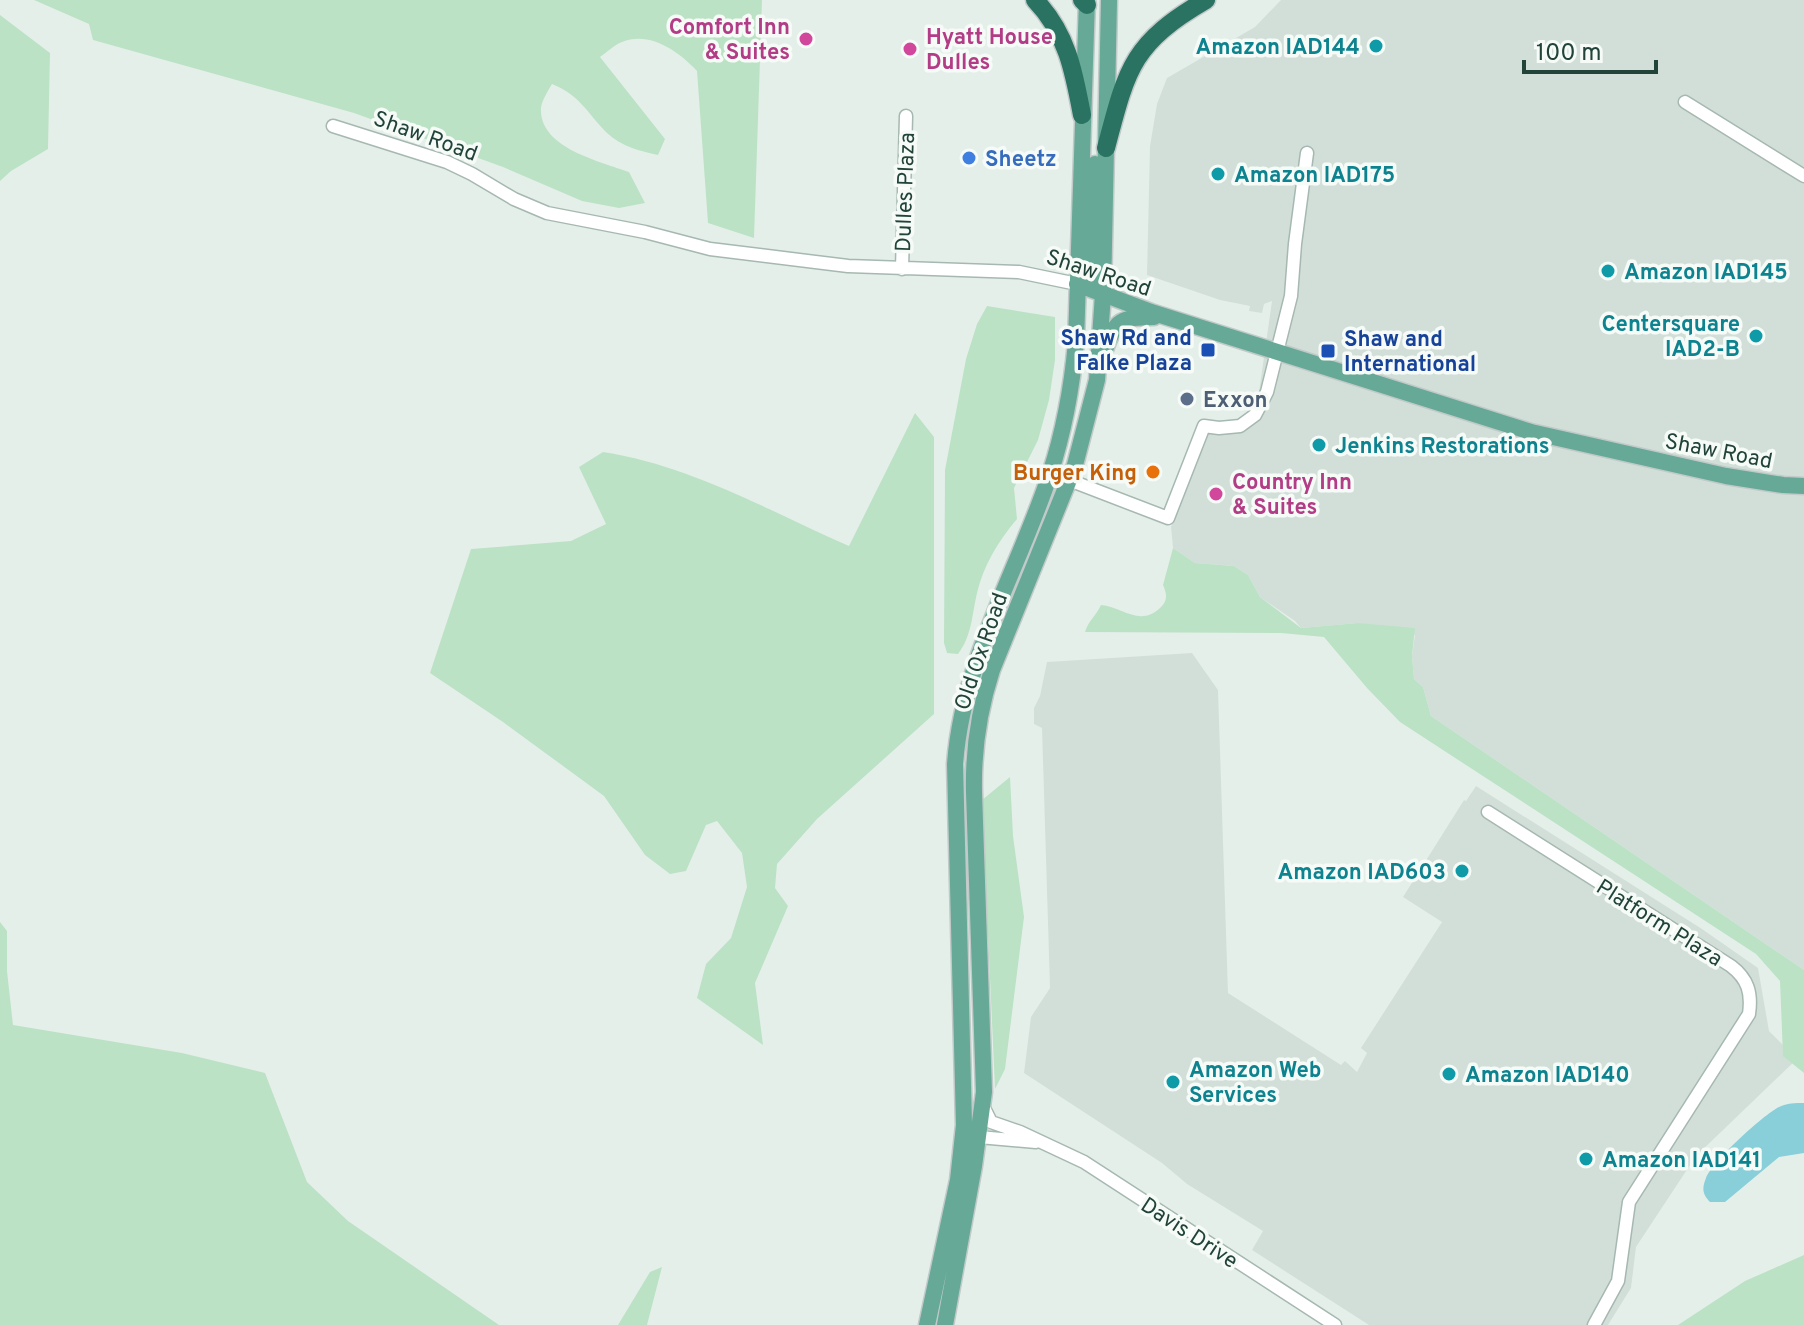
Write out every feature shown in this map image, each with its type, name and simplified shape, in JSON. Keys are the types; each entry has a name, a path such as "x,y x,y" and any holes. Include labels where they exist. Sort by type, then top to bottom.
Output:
{"highway":[{"path":"1035,0 1055,25 1069,55 1082,115"},
{"path":"1106,148 1123,88 1138,55 1177,16 1206,0"}],"main road":[{"name":"Old Ox Road","path":"945,1325 983,1105 975,744 992,670 1069,480 1092,405 1103,294 1109,0"},
{"name":"Old Ox Road","path":"927,1325 958,1180 965,1112 955,764 958,731 965,696 983,639 1049,477 1059,445 1074,364 1085,2"},
{"path":"1085,2 1095,23 1099,44 1093,255 1095,276 1103,294"},
{"name":"Shaw Road","path":"1077,284 1165,316 1531,432 1726,476 1804,486"},
{"path":"1097,371 1110,334 1120,321 1165,316"},
{"path":"965,1112 968,1126 979,1137"}],"street":[{"path":"1685,102 1804,176"},
{"name":"Dulles Plaza","path":"902,269 906,116"},
{"name":"Shaw Road","path":"333,126 447,162 514,199 547,213 645,232 710,249 902,269 1019,272 1077,284"},
{"path":"1069,480 1168,518 1204,426 1231,428 1240,426 1255,415 1267,392 1291,296 1307,153"},
{"name":"Platform Plaza","path":"1488,812 1731,966 1746,979 1749,988 1749,1014 1629,1202 1618,1281 1594,1325"},
{"name":"Davis Drive","path":"983,1105 985,1115 991,1122 1084,1162 1335,1325"},
{"name":"Davis Drive","path":"979,1137 1043,1142"}],"shaded area":[{"path":"1281,0 1804,0 1804,970 1431,716 1423,687 1414,679 1412,656 1415,635 1358,623 1301,628 1260,597 1248,575 1234,566 1195,563 1173,548 1171,527 1210,424 1244,418 1258,399 1272,301 1264,304 1262,313 1249,311 1250,306 1220,300 1147,275 1150,146 1157,104 1167,78 1255,27"},
{"path":"1192,653 1218,690 1228,993 1341,1065 1345,1061 1357,1072 1367,1053 1361,1048 1442,922 1403,897 1476,786 1702,929 1758,968 1769,1031 1797,1059 1696,1156 1636,1247 1631,1288 1608,1325 1369,1325 1252,1250 1263,1231 1187,1184 1162,1163 1024,1073 1031,1017 1050,988 1042,728 1034,724 1034,708 1040,696 1047,662"}],"green space":[{"path":"34,0 762,0 754,238 708,223 697,71 681,56 653,41 632,39 622,42 600,57 665,139 658,155 631,148 613,138 562,88 552,84 541,108 543,122 560,143 629,172 645,203 619,208 582,201 503,167 354,113 93,40 89,24"},
{"path":"0,15 50,53 48,149 0,181"},
{"path":"987,306 1055,317 1055,360 1049,400 1038,440 1014,488 1017,519 983,573 963,647 958,654 947,653 944,643 945,470 966,359 977,324"},
{"path":"915,413 934,437 934,714 817,819 777,864 775,888 788,906 755,983 763,1045 697,998 706,964 731,938 747,887 742,853 717,821 706,825 686,871 670,874 645,855 604,796 430,673 471,549 571,541 606,524 579,467 603,452 698,478 849,546"},
{"path":"1173,548 1195,563 1234,566 1248,575 1260,597 1301,628 1358,623 1415,628 1412,656 1414,679 1423,687 1431,716 1804,970 1804,1073 1783,1056 1780,981 1756,954 1400,722 1324,637 1281,633 1085,632 1101,605 1138,616 1160,608 1166,600 1163,585"},
{"path":"1010,777 1013,836 1024,917 1005,1069 995,1089 982,800"},
{"path":"0,922 7,931 7,971 13,1025 182,1053 265,1073 307,1182 348,1221 499,1325 0,1325"},
{"path":"1804,1255 1804,1325 1678,1325 1745,1281"},
{"path":"662,1267 647,1325 618,1325 650,1272"}],"water":[{"path":"1804,1103 1804,1153 1779,1157 1725,1202 1710,1202 1704,1194 1705,1182 1710,1171 1728,1151 1779,1107"}],"place":[{"name":"Comfort Inn & Suites","path":"806,39"},
{"name":"Amazon IAD144","path":"1376,46"},
{"name":"Hyatt House Dulles","path":"910,49"},
{"name":"Sheetz","path":"969,158"},
{"name":"Amazon IAD175","path":"1218,174"},
{"name":"Amazon IAD145","path":"1608,271"},
{"name":"Centersquare IAD2-B","path":"1756,336"},
{"name":"Shaw Rd and Falke Plaza","path":"1208,350"},
{"name":"Shaw and International","path":"1328,351"},
{"name":"Exxon","path":"1187,399"},
{"name":"Jenkins Restorations","path":"1319,445"},
{"name":"Burger King","path":"1153,472"},
{"name":"Country Inn & Suites","path":"1216,494"},
{"name":"Amazon IAD603","path":"1462,871"},
{"name":"Amazon IAD140","path":"1449,1074"},
{"name":"Amazon Web Services","path":"1173,1082"},
{"name":"Amazon IAD141","path":"1586,1159"}]}
